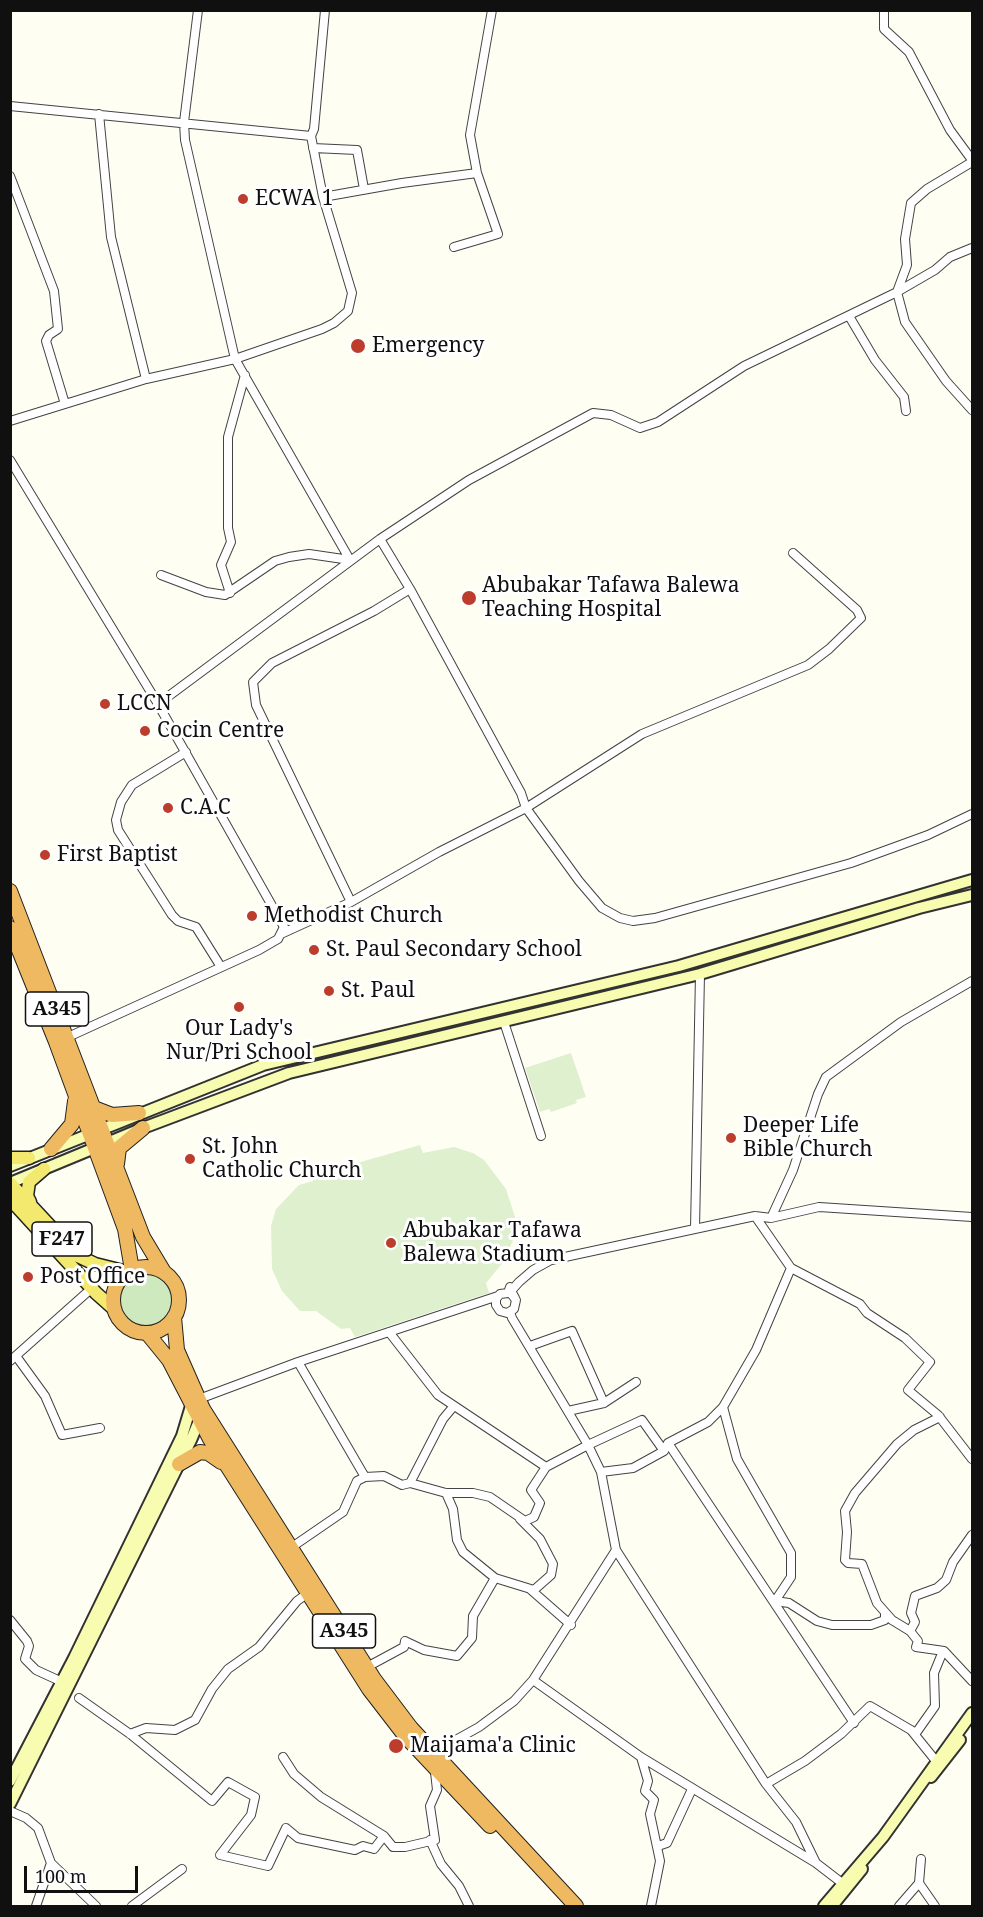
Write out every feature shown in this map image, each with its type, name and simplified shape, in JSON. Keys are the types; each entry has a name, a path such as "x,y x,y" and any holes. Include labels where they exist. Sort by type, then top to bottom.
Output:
{"highway":[{"name":"A345","path":"10,891 94,1108 95,1131"},
{"name":"A345","path":"10,928 74,1090 101,1145 125,1229 129,1271"},
{"path":"51,1149 72,1124 74,1090"},
{"path":"94,1108 112,1115 139,1113"},
{"path":"117,1169 116,1157 119,1148 142,1128"},
{"name":"A345","path":"101,1145 117,1169 143,1237 178,1292 174,1317 177,1350 198,1409 292,1547 392,1704 431,1756 565,1906"},
{"path":"114,1309 116,1285 129,1271 148,1267 164,1272"},
{"name":"A345","path":"114,1309 126,1327 147,1333 169,1360 230,1470 375,1697 576,1906"},
{"path":"147,1333 163,1328 174,1317"},
{"path":"178,1464 193,1454 208,1453 230,1470"}],"main road":[{"path":"10,1158 29,1158"},
{"path":"31,1206 26,1188 33,1176 44,1169"},
{"name":"F247","path":"10,1183 78,1256 95,1264 129,1271"},
{"name":"F247","path":"13,1203 114,1309"}],"street":[{"path":"198,10 184,122 185,140 235,358 350,560"},
{"path":"10,421 146,379 235,358 322,329 334,323 348,311 352,292 324,197 311,136 314,129 325,10"},
{"path":"454,247 498,234 477,173 470,135 492,10"},
{"path":"884,10 882,27 909,52 950,130 972,161 927,189 911,202 905,240 907,265 897,292 905,322 946,381 972,410"},
{"path":"10,106 311,136"},
{"path":"99,114 111,237 146,379"},
{"path":"313,148 357,150 364,189"},
{"path":"324,197 477,173"},
{"path":"10,176 54,291 58,329 49,335 46,341 65,404"},
{"path":"158,704 350,560 462,483 584,417 602,413 634,427 650,426 744,366 897,292 935,270 950,257 972,248"},
{"path":"849,316 875,360 904,397 906,411"},
{"path":"230,593 221,565 231,542 228,528 228,438 245,375"},
{"path":"10,460 186,752 277,913 284,927 283,933"},
{"path":"380,539 410,589 521,793 526,808 579,881 602,908 620,918 633,921 655,918 851,863 928,835 972,814"},
{"path":"68,1037 259,950 283,933 351,902 439,852 526,808 642,734 808,665 860,622 861,618 857,610 793,553"},
{"path":"161,575 206,592 225,595 269,565 289,557 309,554 350,560"},
{"path":"351,902 256,705 252,691 253,682 272,663 374,611 410,589"},
{"path":"186,752 132,785 120,802 116,820 118,830 172,915 178,921 195,927 222,967"},
{"path":"10,1166 235,1075 293,1056 503,1009 699,961 972,880"},
{"path":"10,1183 142,1128 289,1073 700,974 918,908 972,895"},
{"path":"695,1229 699,961"},
{"path":"771,1218 793,1170 818,1094 826,1077 901,1022 972,981"},
{"path":"504,1022 541,1136"},
{"path":"816,1863 796,1821 766,1784 616,1550 601,1472 588,1444 519,1328 508,1288 551,1260 754,1216 771,1218 819,1206 972,1217"},
{"path":"754,1216 791,1268 860,1304 867,1313 905,1338 930,1362 907,1389 940,1417 972,1459"},
{"path":"601,1472 633,1468 708,1422 723,1407 756,1350 791,1268"},
{"path":"92,1287 13,1358 45,1396 62,1435 100,1428"},
{"path":"12,1775 74,1658 182,1436 198,1409 298,1362 476,1305 487,1298 498,1296 512,1302"},
{"path":"498,1296 498,1308"},
{"path":"476,1305 498,1308 503,1312 512,1302"},
{"path":"530,1346 572,1331 604,1403"},
{"path":"389,1332 429,1385 453,1407 487,1425 546,1467"},
{"path":"298,1362 364,1477"},
{"path":"568,1411 604,1403 636,1382"},
{"path":"410,1483 443,1419 453,1407"},
{"path":"723,1407 737,1460 791,1552 791,1577 775,1601"},
{"path":"10,1804 178,1464 198,1409"},
{"path":"940,1417 914,1430 890,1451 877,1470 855,1493 845,1511 848,1532 845,1560 848,1563 862,1564 873,1597 885,1614 910,1631 918,1641 916,1647 943,1651 972,1681"},
{"path":"292,1547 343,1512 357,1481 364,1477 384,1476 402,1485 410,1483 446,1492 473,1493 490,1497 525,1521 534,1517 540,1503 531,1490 546,1467 588,1444 642,1420 666,1447 775,1601 854,1724"},
{"path":"446,1492 453,1509 455,1532 460,1548 468,1557 495,1578 534,1590 542,1587 551,1575 553,1564 540,1539 515,1514"},
{"path":"910,1631 915,1622 911,1613 915,1596 937,1588 946,1580 952,1562 972,1535"},
{"path":"283,1757 294,1774 321,1797 384,1836 393,1847 435,1840 430,1806 436,1790 437,1776 431,1756 479,1727 514,1701 533,1680 571,1625 616,1550"},
{"path":"367,1667 404,1647 405,1641 424,1650 457,1656 472,1638 473,1616 495,1578"},
{"path":"527,1586 571,1625"},
{"path":"130,1734 146,1728 175,1730 195,1720 212,1689 228,1669 259,1647 297,1601 308,1593"},
{"path":"775,1601 789,1603 817,1621 832,1625 871,1626 885,1620 885,1614"},
{"path":"10,1620 27,1641 25,1659 27,1662 36,1670 60,1681"},
{"path":"766,1784 805,1761 854,1724 872,1706 916,1733 935,1706 934,1673 943,1651"},
{"path":"533,1680 641,1757 816,1863 842,1883"},
{"path":"79,1698 130,1734 212,1801 228,1782 255,1797 251,1815 220,1855 268,1866 286,1828 298,1838 355,1850 363,1846 374,1849 384,1836"},
{"path":"824,1906 883,1837 972,1713"},
{"path":"832,1906 972,1723"},
{"path":"910,1729 936,1761"},
{"path":"641,1757 648,1781 645,1791 654,1800 650,1815 660,1861 651,1906"},
{"path":"658,1846 666,1843 692,1789"},
{"path":"10,1810 26,1818 38,1828 51,1863 96,1906"},
{"path":"430,1840 441,1864 459,1886 469,1906"},
{"path":"899,1906 919,1883 921,1859"},
{"path":"36,1906 51,1863"},
{"path":"132,1906 182,1869"},
{"path":"919,1883 936,1906"}],"green space":[{"path":"571,1053 586,1097 576,1100 577,1103 551,1112 549,1109 540,1112 525,1068"},
{"name":"Abubakar Tafawa Balewa Stadium","path":"420,1145 423,1153 454,1147 473,1153 484,1160 506,1189 515,1217 513,1240 505,1260 486,1283 489,1293 355,1337 350,1328 341,1329 316,1311 300,1311 282,1291 272,1269 271,1226 276,1209 299,1185 313,1181 312,1176"},
{"path":"139,1271 151,1271 161,1275 169,1283 173,1299 169,1315 161,1323 151,1327 139,1327 129,1323 121,1315 117,1305 117,1293 121,1283 129,1275"}],"place":[{"name":"ECWA 1","path":"243,199"},
{"name":"Emergency","path":"358,346"},
{"name":"Abubakar Tafawa Balewa Teaching Hospital","path":"469,598"},
{"name":"LCCN","path":"105,704"},
{"name":"Cocin Centre","path":"145,731"},
{"name":"C.A.C","path":"168,808"},
{"name":"First Baptist","path":"45,855"},
{"name":"Methodist Church","path":"252,916"},
{"name":"St. Paul Secondary School","path":"314,950"},
{"name":"St. Paul","path":"329,991"},
{"name":"Our Lady's Nur/Pri School","path":"239,1007"},
{"name":"Deeper Life Bible Church","path":"731,1138"},
{"name":"St. John Catholic Church","path":"190,1159"},
{"name":"Abubakar Tafawa Balewa Stadium","path":"391,1243"},
{"name":"Post Office","path":"28,1277"},
{"name":"Maijama'a Clinic","path":"396,1746"}]}
